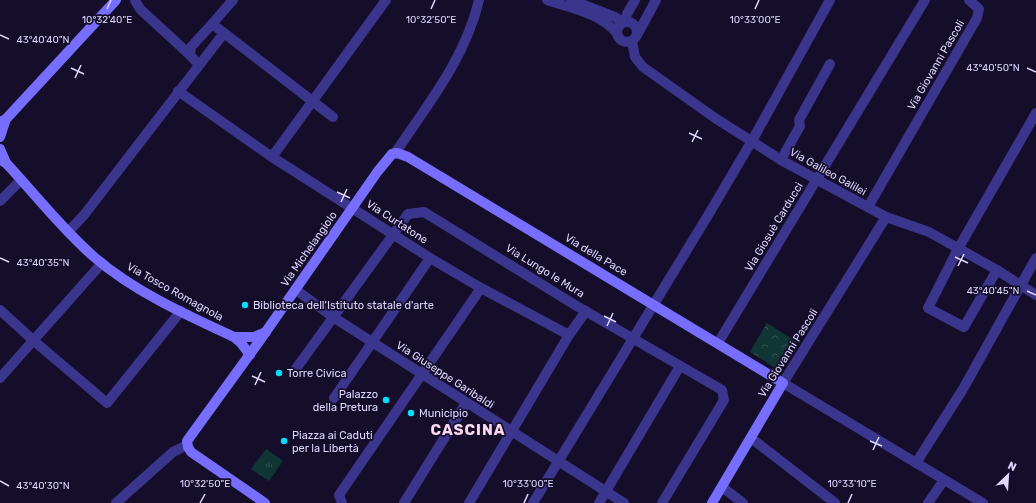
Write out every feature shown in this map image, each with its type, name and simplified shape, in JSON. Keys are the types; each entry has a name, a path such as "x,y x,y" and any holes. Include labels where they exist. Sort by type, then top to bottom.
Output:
{"main road":[{"path":"0,137 3,120 116,0"},
{"name":"Via Tosco Romagnola","path":"0,149 3,161 68,232 102,263 142,290 234,337"},
{"name":"Via Michelangiolo","path":"187,445 188,438 250,355 387,160 395,153"},
{"name":"Via della Pace","path":"395,153 400,153 414,160 783,383"},
{"path":"234,337 254,337 266,332"},
{"path":"234,337 241,343 250,355"},
{"name":"Via Giovanni Pascoli","path":"712,503 783,383"},
{"path":"187,445 191,452 265,503"}],"street":[{"path":"135,0 144,13 199,65"},
{"path":"190,55 191,47 233,0"},
{"path":"272,157 311,101 386,0"},
{"name":"Via Michelangiolo","path":"395,153 451,69 463,48 474,22 478,0"},
{"path":"547,0 595,17 608,24 623,41 634,38 656,0"},
{"name":"Via Galileo Galilei","path":"571,0 616,17 624,22 634,24 637,29 634,38 635,57 643,67 751,142 886,217 929,232 1022,284 1036,295"},
{"path":"617,34 618,27 624,22 635,0"},
{"path":"534,503 633,338 655,305 751,142 830,0"},
{"name":"Via Giosuè Carducci","path":"718,343 925,0"},
{"name":"Via Giovanni Pascoli","path":"868,207 977,18 979,9 969,0"},
{"path":"212,24 333,117"},
{"path":"68,232 84,215 224,33"},
{"path":"781,160 800,126 799,120 830,64"},
{"name":"Via Curtatone","path":"178,91 272,157 353,207 393,235 481,288 569,335"},
{"path":"997,270 964,327 928,308 958,249 1036,113"},
{"path":"0,201 21,180"},
{"name":"Via Lungo le Mura","path":"294,370 408,214 424,212 586,311 722,390 724,400 662,503"},
{"name":"Via Giovanni Pascoli","path":"783,383 886,217"},
{"path":"334,398 374,342 430,258"},
{"path":"916,463 963,389 1036,258"},
{"path":"0,378 102,263"},
{"path":"342,503 340,500 340,495 481,288"},
{"name":"Via Giuseppe Garibaldi","path":"296,290 333,317 624,503"},
{"path":"0,310 107,403 181,311"},
{"path":"469,503 569,335 586,311"},
{"path":"599,503 680,366"},
{"path":"783,383 983,503"},
{"path":"404,503 466,403"},
{"path":"751,438 835,503"},
{"path":"116,503 173,452 187,445"},
{"path":"928,503 944,480"},
{"path":"722,487 743,503"}],"green space":[{"path":"767,323 798,343 780,371 750,352"},
{"path":"266,449 283,461 269,481 251,469"}],"place":[{"name":"Biblioteca dell'Istituto statale d'arte","path":"245,305"},
{"name":"Torre Civica","path":"279,373"},
{"name":"Palazzo della Pretura","path":"386,400"},
{"name":"Municipio","path":"411,413"},
{"name":"Piazza ai Caduti per la Libertà","path":"284,441"}],"district":[{"name":"CASCINA","path":"468,430"}]}
